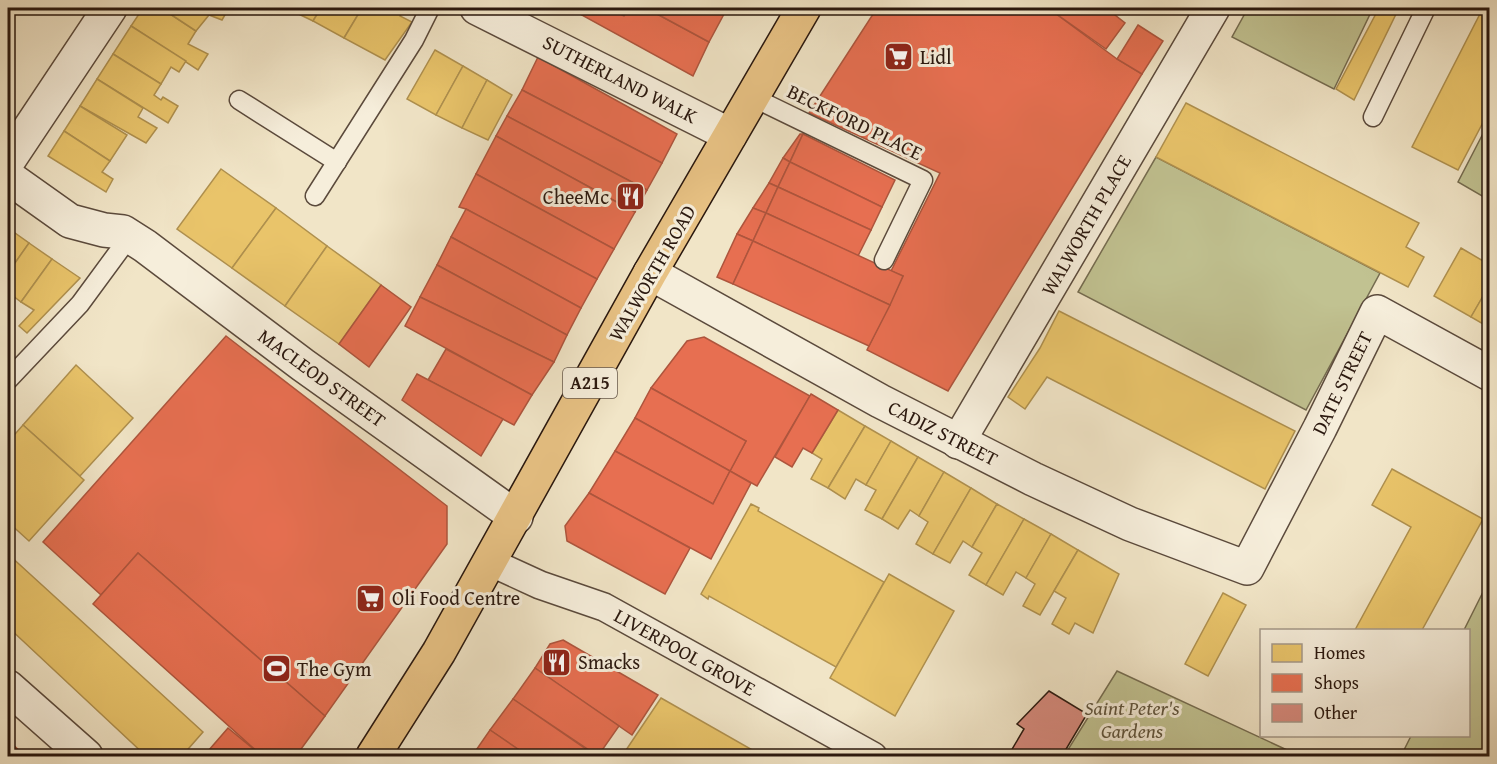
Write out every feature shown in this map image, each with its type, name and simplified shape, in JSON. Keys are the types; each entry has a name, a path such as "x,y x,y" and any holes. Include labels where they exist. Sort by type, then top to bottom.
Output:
{"main road":[{"name":"WALWORTH ROAD","path":"373,756 439,652 650,273 804,8"}],"street":[{"path":"8,161 110,8"},
{"name":"SUTHERLAND WALK","path":"477,8 730,135"},
{"name":"WALWORTH PLACE","path":"958,442 1213,8"},
{"path":"8,177 70,220 104,230 123,232 130,236"},
{"name":"MACLEOD STREET","path":"130,236 284,351 516,517"},
{"name":"CADIZ STREET","path":"650,273 958,442 1080,502 1247,568"},
{"name":"DATE STREET","path":"1247,568 1377,312 1490,374"},
{"name":"LIVERPOOL GROVE","path":"490,562 540,585 604,607 873,756"},
{"path":"8,687 86,756"}],"lane":[{"path":"315,196 414,40 430,8"},
{"path":"1372,117 1426,8"},
{"name":"BECKFORD PLACE","path":"752,97 923,180 884,260"},
{"path":"239,100 337,162"},
{"path":"8,380 80,304 130,236"}],"green space":[{"path":"1248,8 1373,8 1334,89 1232,37"},
{"path":"1489,122 1489,200 1458,182"},
{"path":"1156,157 1380,273 1306,410 1078,292"},
{"path":"1489,580 1489,756 1401,756 1410,737 1470,737 1470,629 1464,629"},
{"name":"Saint Peter's Gardens","path":"1117,671 1300,756 1064,756"}],"building: Homes":[{"path":"143,8 161,8 196,31 188,44 208,54 198,70 131,26"},
{"path":"161,8 229,8 222,20 209,15 196,31"},
{"path":"286,8 321,8 313,21"},
{"path":"321,8 362,8 344,38 313,21"},
{"path":"362,8 395,8 403,11 400,16 412,22 385,60 344,38"},
{"path":"1379,8 1399,8 1354,100 1336,89"},
{"path":"1483,8 1490,8 1490,109 1458,170 1412,147"},
{"path":"131,26 186,61 179,72 171,67 161,84 113,54"},
{"path":"435,50 463,66 436,115 407,99"},
{"path":"113,54 161,84 154,95 161,100 163,97 178,106 168,123 97,79"},
{"path":"463,66 487,80 462,128 436,115"},
{"path":"97,79 143,108 138,117 157,128 146,143 80,106"},
{"path":"487,80 512,95 488,140 462,128"},
{"path":"1186,103 1419,223 1406,247 1424,257 1408,287 1156,157"},
{"path":"80,106 127,135 110,161 64,131"},
{"path":"64,131 110,161 102,172 113,179 106,192 48,156"},
{"path":"221,169 276,208 232,268 177,229"},
{"path":"276,208 327,246 285,306 232,268"},
{"path":"8,228 29,243 8,273"},
{"path":"29,243 52,259 21,302 9,293 8,295 8,273"},
{"path":"327,246 381,285 339,344 285,306"},
{"path":"1461,248 1490,265 1490,284 1471,317 1434,296"},
{"path":"52,259 80,278 27,333 19,326 34,310 21,302"},
{"path":"1490,284 1490,328 1471,317"},
{"path":"1059,311 1295,431 1265,489 1047,377 1025,409 1008,397 1040,348"},
{"path":"76,365 133,418 80,476 23,425"},
{"path":"838,410 865,426 828,488 811,479 822,459 812,453"},
{"path":"23,425 84,480 29,541 8,522 8,442"},
{"path":"865,426 891,441 866,485 856,479 845,499 828,488"},
{"path":"891,441 918,457 882,519 865,510 876,490 866,485"},
{"path":"918,457 944,472 919,516 910,510 898,529 882,519"},
{"path":"1392,469 1483,519 1423,629 1356,629 1411,527 1372,505"},
{"path":"944,472 971,488 933,554 916,544 928,522 919,516"},
{"path":"971,488 997,504 972,547 963,541 950,563 933,554"},
{"path":"751,504 759,508 758,511 884,582 836,667 709,596 708,599 701,594"},
{"path":"997,504 1024,519 986,585 969,575 982,553 972,547"},
{"path":"1024,519 1051,534 1026,578 1016,572 1003,595 986,585"},
{"path":"1051,534 1078,550 1040,615 1023,606 1035,584 1026,578"},
{"path":"1078,550 1119,574 1093,633 1075,623 1069,634 1052,624 1066,598 1054,591"},
{"path":"8,554 203,732 182,756 146,756 8,627"},
{"path":"889,574 954,611 895,716 830,678"},
{"path":"1223,593 1246,605 1208,676 1185,664"},
{"path":"661,698 763,756 622,756"}],"building: Shops":[{"path":"580,8 607,8 624,16 628,8 646,8 709,42 693,76 578,13"},
{"path":"646,8 712,8 724,14 709,42"},
{"path":"877,8 1048,8 1117,59 1142,74 948,391 867,350 903,276 891,271 940,173 809,113"},
{"path":"1048,8 1106,8 1125,23 1106,49"},
{"path":"1138,25 1163,41 1142,74 1117,59"},
{"path":"538,57 677,134 662,163 522,90"},
{"path":"522,90 662,163 647,190 507,116"},
{"path":"507,116 647,190 635,212 496,136"},
{"path":"800,134 803,134 790,162 783,158"},
{"path":"803,134 895,180 882,207 790,162"},
{"path":"496,136 635,212 614,249 476,174"},
{"path":"783,158 790,162 778,187 769,183"},
{"path":"790,162 882,207 871,230 778,187"},
{"path":"476,174 614,249 597,279 459,207"},
{"path":"769,183 778,187 766,213 753,208"},
{"path":"778,187 871,230 858,256 766,213"},
{"path":"753,208 766,213 753,241 737,234"},
{"path":"466,209 597,279 581,308 451,237"},
{"path":"766,213 903,276 890,305 753,241"},
{"path":"737,234 753,241 733,284 717,277"},
{"path":"451,237 581,308 567,335 437,265"},
{"path":"753,241 890,305 869,346 733,284"},
{"path":"437,265 567,335 554,362 420,297"},
{"path":"381,285 411,307 369,367 339,344"},
{"path":"420,297 554,362 532,395 405,326"},
{"path":"226,336 447,506 447,544 325,716 138,553 101,595 43,542"},
{"path":"704,337 810,396 757,486 730,471 746,441 651,388 687,341"},
{"path":"446,349 532,395 514,425 428,380"},
{"path":"417,374 503,419 481,456 402,400"},
{"path":"651,388 746,441 730,471 635,418"},
{"path":"811,394 838,410 812,453 803,448 792,467 775,457"},
{"path":"635,418 730,471 713,504 615,451"},
{"path":"615,451 713,504 730,471 751,483 711,559 589,493"},
{"path":"589,493 690,548 665,594 567,541 565,526"},
{"path":"138,553 325,716 296,756 262,756 93,604"},
{"path":"563,640 658,695 632,735 535,668 550,644"},
{"path":"535,668 619,726 598,756 513,699"},
{"path":"513,699 596,756 528,756 490,730"},
{"path":"228,728 262,756 217,756 209,750"},
{"path":"490,730 528,756 472,756"},
{"path":"8,740 25,756 8,756"}],"building: Other":[{"path":"1049,691 1087,714 1062,756 1008,756 1024,729 1017,724"}],"railway":[{"path":"8,13 12,8"}],"place":[{"name":"Lidl","path":"899,57"},
{"name":"CheeMc","path":"630,197"},
{"name":"Oli Food Centre","path":"371,598"},
{"name":"Smacks","path":"557,662"},
{"name":"The Gym","path":"276,669"}]}
